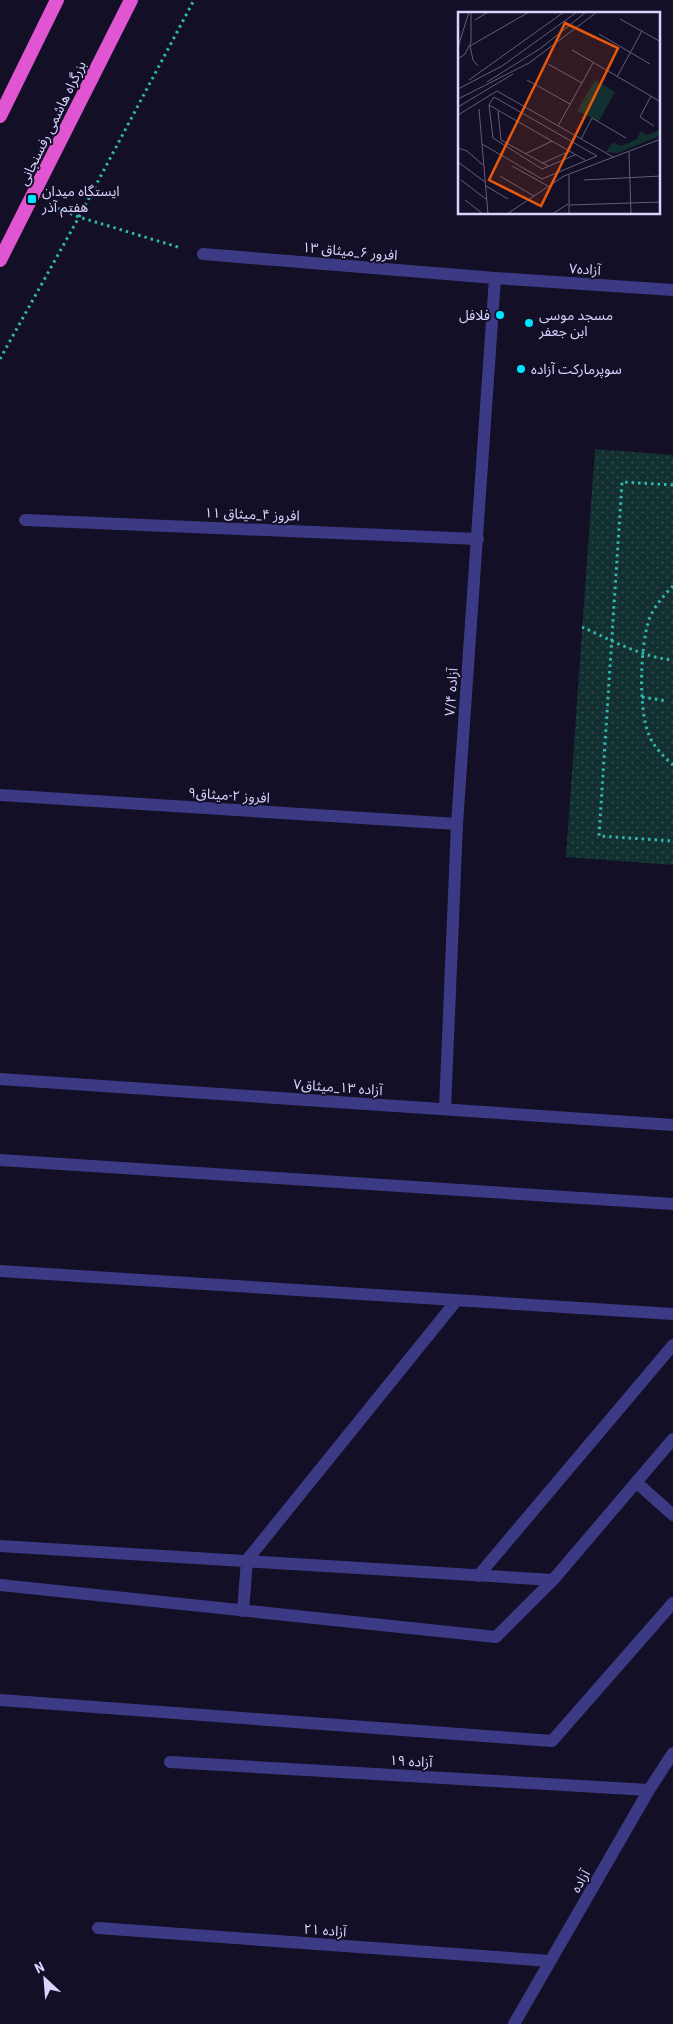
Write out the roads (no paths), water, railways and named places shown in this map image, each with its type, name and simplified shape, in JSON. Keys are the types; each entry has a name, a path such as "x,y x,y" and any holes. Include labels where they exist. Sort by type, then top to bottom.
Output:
{"highway":[{"path":"0,116 57,0"},
{"name":"بزرگراه هاشمی رفسنجانی","path":"0,260 131,0"}],"street":[{"name":"افرور ۶_میثاق ۱۳","path":"203,254 495,278"},
{"name":"آزاده۷","path":"495,278 673,290"},
{"name":"آزاده ۷/۴","path":"445,1109 457,824 495,278"},
{"name":"افروز ۴_میثاق ۱۱","path":"25,520 478,539"},
{"name":"افروز ۲-میثاق۹","path":"0,795 457,824"},
{"name":"آزاده ۱۳_میثاق۷","path":"0,1079 673,1125"},
{"path":"0,1160 673,1204"},
{"path":"0,1271 673,1314"},
{"path":"243,1611 248,1560 457,1300"},
{"path":"478,1576 673,1345"},
{"path":"0,1585 496,1637 553,1580 673,1439"},
{"path":"636,1482 673,1515"},
{"path":"0,1546 553,1580"},
{"path":"0,1700 552,1741 673,1603"},
{"name":"آزاده","path":"514,2024 649,1790 673,1753"},
{"name":"آزاده ۱۹","path":"170,1762 649,1790"},
{"name":"آزاده ۲۱","path":"98,1928 550,1961"}],"place":[{"name":"ایستگاه میدان هفتم آذر","path":"32,199"},
{"name":"فلافل","path":"500,315"},
{"name":"مسجد موسی ابن جعفر","path":"529,323"},
{"name":"سوپرمارکت آزاده","path":"521,369"}]}
